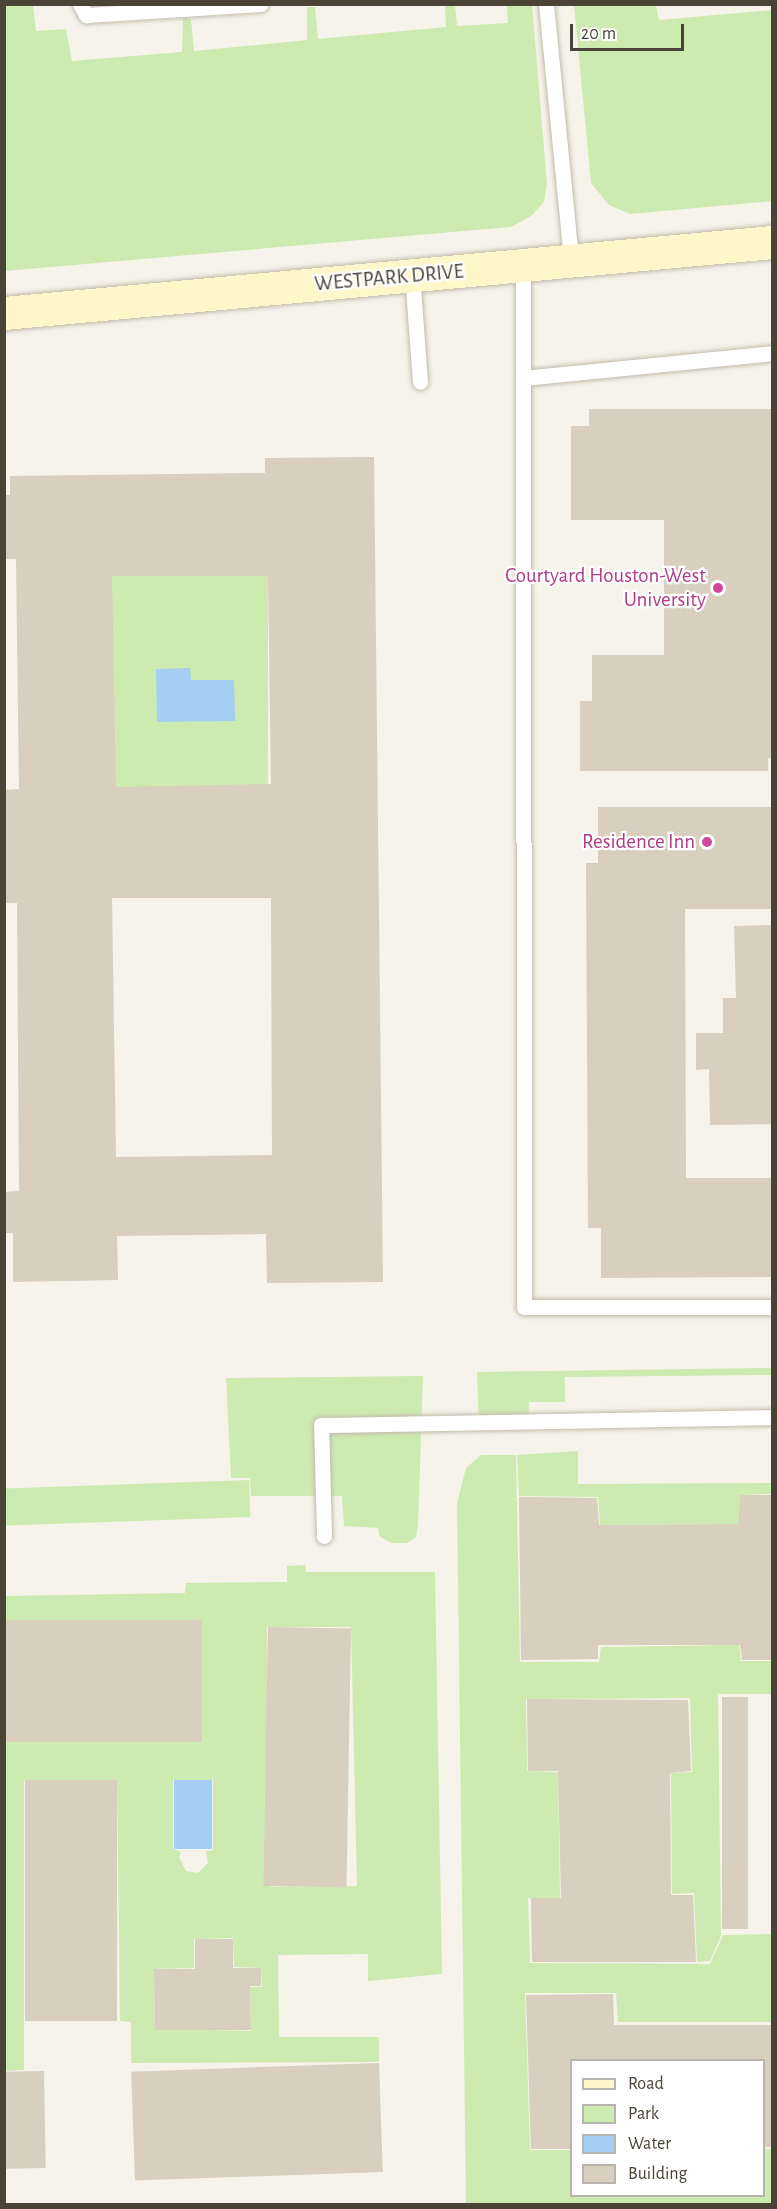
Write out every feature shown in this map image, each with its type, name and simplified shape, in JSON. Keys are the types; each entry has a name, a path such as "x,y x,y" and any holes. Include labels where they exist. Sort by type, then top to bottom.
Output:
{"main road":[{"name":"WESTPARK DRIVE","path":"4,313 772,242"}],"lane":[{"path":"80,4 86,15 261,4"},
{"path":"546,4 571,261"},
{"path":"523,266 525,1307 772,1307"},
{"path":"412,276 420,382"},
{"path":"523,378 772,353"},
{"path":"324,1536 321,1425 772,1417"}],"green space":[{"path":"5,4 33,5 36,31 66,29 72,61 182,52 183,18 191,19 194,51 307,40 307,7 315,7 318,39 446,27 445,5 455,5 457,26 508,23 507,5 532,5 547,184 544,202 531,216 511,227 5,271"},
{"path":"574,5 656,5 659,20 772,10 772,201 630,214 609,205 591,183"},
{"path":"112,576 268,576 268,787 112,787"},
{"path":"772,1368 772,1375 565,1377 565,1402 529,1402 528,1427 479,1429 477,1372"},
{"path":"423,1376 418,1525 416,1537 407,1543 391,1543 379,1536 378,1528 344,1526 342,1496 251,1496 250,1478 231,1478 226,1378"},
{"path":"578,1451 578,1484 772,1483 772,1494 740,1495 738,1524 600,1525 598,1497 519,1496 517,1455"},
{"path":"481,1455 516,1455 520,1662 599,1662 601,1647 739,1645 741,1661 772,1661 772,1694 718,1694 721,1936 710,1961 697,1962 694,1893 672,1894 671,1773 692,1772 690,1698 526,1699 527,1771 558,1772 560,1898 528,1898 530,1963 710,1964 723,1935 772,1934 772,2022 618,2022 616,1993 525,1993 530,2150 570,2150 570,2197 765,2197 765,2149 772,2149 772,2204 466,2204 457,1503 466,1468"},
{"path":"249,1480 250,1517 6,1525 5,1489"},
{"path":"305,1565 306,1572 435,1572 442,1974 368,1981 368,1954 278,1955 279,2037 379,2037 379,2062 131,2063 131,2022 120,2021 117,1780 24,1781 24,2070 5,2071 4,1596 185,1593 186,1583 287,1582 287,1566","holes":["267,1627 351,1627 357,1886 270,1887","173,1780 213,1780 213,1850 206,1851 208,1863 198,1873 186,1871 179,1857 181,1852 173,1849","233,1938 234,1967 261,1968 262,1987 250,1987 251,2031 155,2029 154,1969 194,1968 194,1939"]}],"water":[{"path":"190,668 191,680 234,680 235,721 157,722 156,669"},
{"path":"174,1780 212,1780 212,1849 174,1849"}],"building":[{"name":"Courtyard Houston-West University","path":"589,409 772,409 772,758 768,758 768,771 580,771 580,701 592,701 592,655 664,655 664,520 571,520 571,426 589,426"},
{"path":"374,457 383,1282 267,1283 266,1234 117,1236 118,1280 13,1282 13,1233 4,1233 4,1192 19,1191 17,903 4,903 4,790 19,789 16,559 4,559 4,495 10,495 10,476 265,473 265,458","holes":["112,576 268,576 271,784 116,787","112,898 271,898 272,1155 116,1157"]},
{"path":"598,807 772,807 772,909 685,909 686,1178 772,1178 772,1277 601,1278 601,1228 588,1228 586,863 598,863"},
{"path":"772,925 772,1124 710,1125 709,1069 696,1070 696,1033 723,1033 723,998 736,998 734,926"},
{"path":"740,1495 772,1495 772,1660 742,1660 740,1645 598,1645 598,1659 521,1660 519,1497 597,1498 599,1525 738,1524"},
{"path":"4,1620 202,1620 202,1742 4,1742"},
{"path":"268,1627 351,1628 346,1887 263,1886"},
{"path":"722,1697 748,1697 748,1929 722,1929"},
{"path":"527,1699 688,1700 691,1771 670,1773 671,1895 693,1895 696,1962 532,1962 531,1898 561,1898 558,1771 528,1771"},
{"path":"25,1780 117,1780 117,2021 25,2021"},
{"path":"195,1939 233,1939 233,1968 261,1968 261,1986 250,1986 251,2030 155,2030 154,1969 195,1969"},
{"path":"613,1994 614,2025 772,2025 772,2147 765,2147 765,2059 570,2059 570,2149 531,2149 526,1995"},
{"path":"379,2063 383,2172 135,2181 131,2072"},
{"path":"44,2071 46,2168 6,2169 4,2072"}],"place":[{"name":"Courtyard Houston-West University","path":"718,588"},
{"name":"Residence Inn","path":"707,842"}]}
